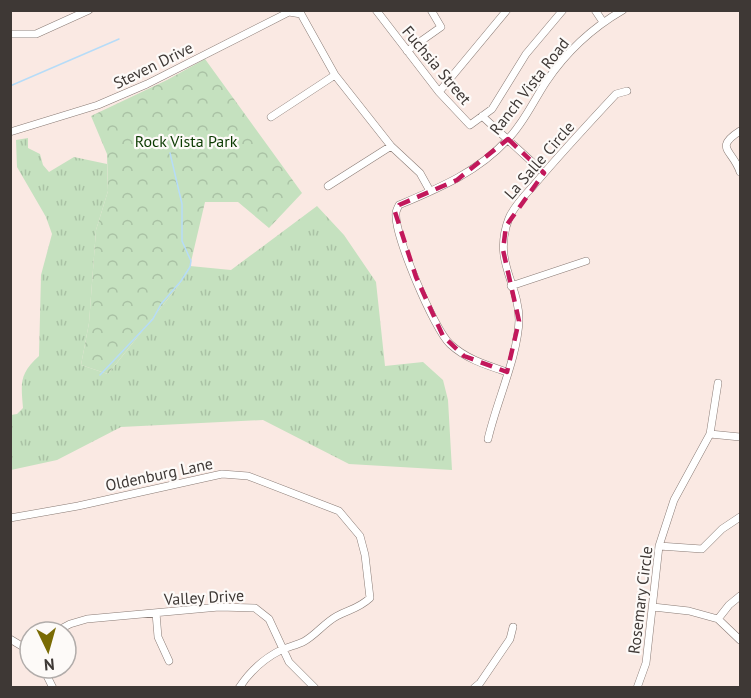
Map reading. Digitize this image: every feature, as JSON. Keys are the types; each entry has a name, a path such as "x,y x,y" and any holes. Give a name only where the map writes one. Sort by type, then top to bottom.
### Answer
{"street":[{"path":"10,34 36,34 89,10"},
{"name":"Fuchsia Street","path":"375,10 439,92 470,124 482,116"},
{"path":"407,51 441,27 431,10"},
{"path":"439,92 507,10"},
{"path":"544,172 482,116 492,109 526,54 563,10"},
{"path":"595,10 603,22"},
{"name":"Ranch Vista Road","path":"507,372 464,356 448,343 434,320 404,247 395,212 399,205 457,180 508,139 548,79 573,48 603,22 623,10"},
{"name":"Steven Drive","path":"10,132 98,105 147,84 289,12 301,14 335,75"},
{"path":"271,117 335,75 392,146 420,173 430,191"},
{"name":"La Salle Circle","path":"488,439 514,352 519,321 503,250 510,214 544,172 616,94 627,91"},
{"path":"741,131 728,140 726,148 735,158 741,172"},
{"path":"328,186 392,146"},
{"path":"511,286 586,261"},
{"name":"Rosemary Circle","path":"637,687 646,663 659,546 674,500 710,434 718,384"},
{"path":"710,434 741,437"},
{"name":"Oldenburg Lane","path":"10,518 78,506 222,474 248,476 339,511 360,536 365,555 370,598 360,607 326,622 303,642 262,661 248,674 239,687"},
{"path":"659,546 702,549 722,529 741,517"},
{"path":"718,620 729,605 741,596"},
{"name":"Valley Drive","path":"78,622 219,607 255,609 269,619 282,650 294,668 315,687"},
{"path":"653,607 689,611 718,620 741,640"},
{"path":"156,613 158,637 169,661"},
{"path":"474,687 480,683 510,639 513,627"}],"highlighted area":[{"path":"508,139 544,173 506,226 503,250 519,321 507,372 464,356 443,336 416,277 395,212 399,205 457,180"}],"green space":[{"name":"Rock Vista Park","path":"205,59 302,193 269,228 238,202 205,202 190,266 179,285 108,374 81,365 89,323 96,230 108,191 107,154 91,116"},
{"path":"28,138 28,148 40,154 43,165 49,172 74,157 107,164 108,191 96,230 89,323 81,365 108,374 179,285 190,266 231,270 317,206 344,235 376,282 385,366 423,362 443,380 448,400 452,470 349,464 263,420 121,427 57,460 11,470 11,415 17,414 23,408 23,379 32,362 39,356 41,275 52,234 46,217 17,167 16,140"}],"waterway":[{"path":"10,86 119,39"},
{"path":"100,375 153,319 161,304 190,267 191,261 182,241 182,204 170,153"}]}
